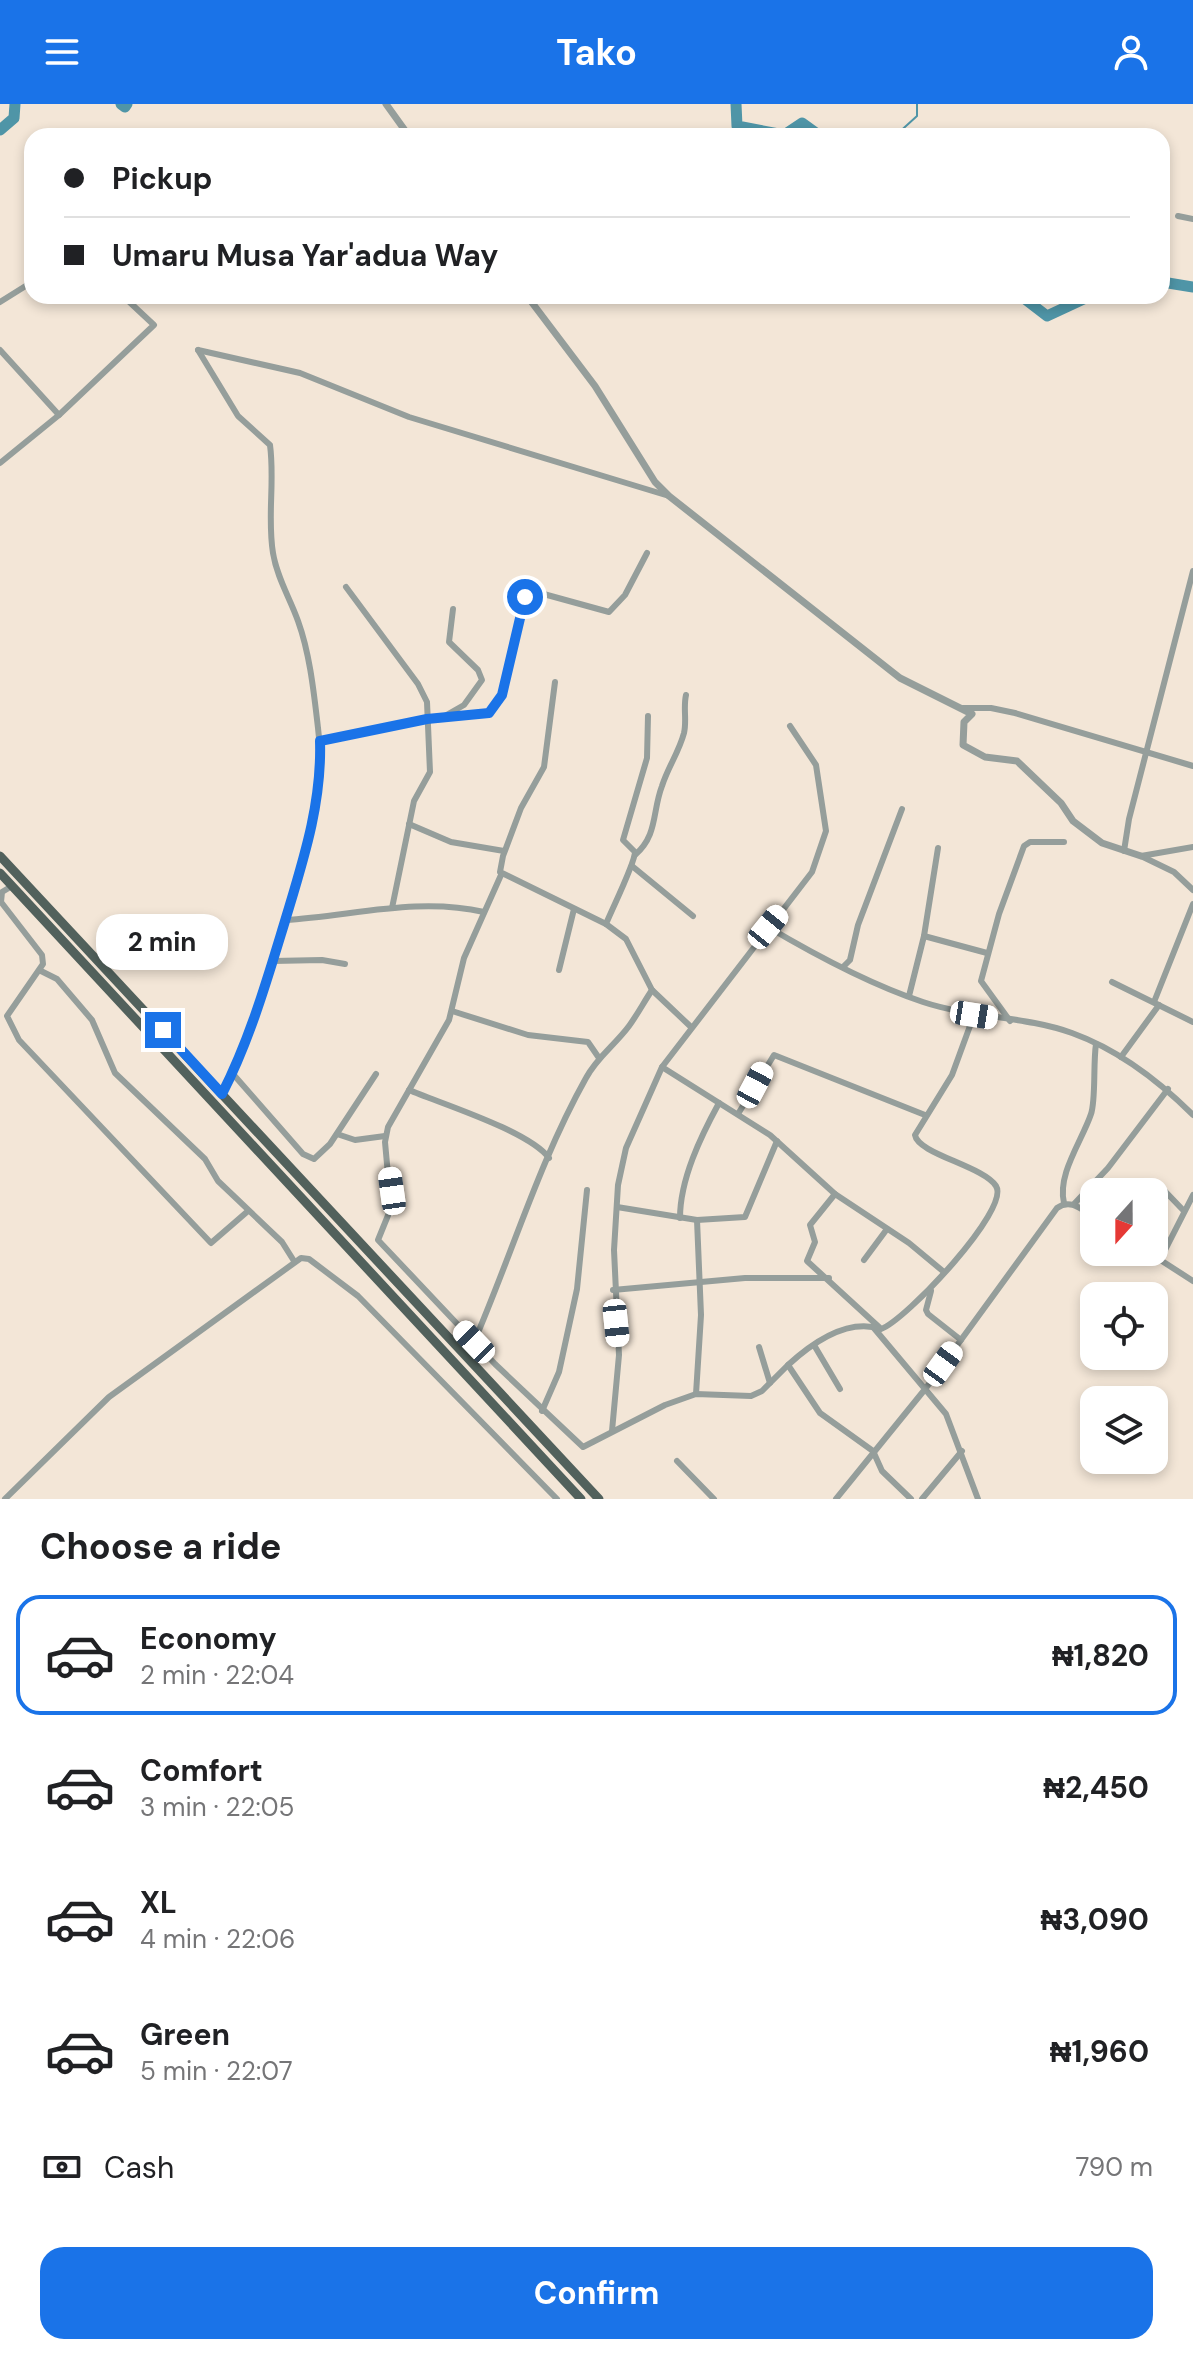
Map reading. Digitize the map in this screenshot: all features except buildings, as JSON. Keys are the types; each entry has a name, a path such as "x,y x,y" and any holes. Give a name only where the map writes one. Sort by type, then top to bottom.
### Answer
{"main road":[{"path":"0,856 599,1499"},
{"path":"0,873 581,1499"}],"street":[{"path":"386,104 403,128"},
{"path":"1178,216 1193,219"},
{"path":"0,302 24,287"},
{"path":"0,451 3,461 59,415 154,325 132,304"},
{"path":"533,304 595,386 655,482 669,496 900,678 972,714 964,722 963,745 985,757 1017,761 1061,803 1073,821 1102,843 1141,856 1174,872 1193,890"},
{"path":"0,350 59,415"},
{"path":"222,1094 233,1074 273,961 309,845 320,766 320,741 298,621 273,556 268,516 273,464 270,445 238,416 198,350 300,373 409,417 669,496"},
{"path":"320,741 427,719 482,716 500,702 527,593 540,593 609,612 625,595 647,553"},
{"path":"1124,851 1193,571"},
{"path":"346,587 423,692 427,719 430,772 419,787 392,908"},
{"path":"440,719 464,705 482,680 478,670 449,642 453,609"},
{"path":"555,682 544,767 524,803 504,851 501,875 464,958 452,1011 385,1136 391,1208 378,1240 542,1411 583,1447 696,1394 751,1396 814,1345 837,1332 872,1326 881,1329 905,1316 932,1288 992,1214 999,1196 998,1188 988,1179 916,1142 915,1135 952,1075 974,1015"},
{"path":"606,924 635,855 649,842 661,786 679,748 686,724 683,711 686,695"},
{"path":"963,708 991,708 1015,713 1193,766"},
{"path":"635,855 623,840 647,758 648,716"},
{"path":"612,1431 619,1355 613,1290 617,1207 626,1148 662,1067 690,1026 815,867 827,824 816,765 790,726"},
{"path":"843,967 850,960 860,918 873,894 883,853 902,809"},
{"path":"409,824 451,842 504,851"},
{"path":"1010,1021 981,981 987,953 1026,843 1064,842"},
{"path":"1141,856 1193,847"},
{"path":"909,996 924,936 938,848"},
{"path":"632,866 693,916"},
{"path":"501,875 606,924 633,947 652,990 690,1026"},
{"path":"12,886 2,892 1,902 42,955 41,971 7,1016 19,1040 211,1243 248,1211"},
{"path":"1121,1057 1157,1003 1193,904"},
{"path":"285,920 392,908 445,906 484,912"},
{"path":"559,970 574,909"},
{"path":"768,927 843,967 909,996 974,1015 1071,1033 1096,1044 1168,1089 1193,1115"},
{"path":"924,936 987,953"},
{"path":"273,961 322,960 345,964"},
{"path":"41,971 57,979 92,1020 115,1073 205,1159 218,1181 282,1242 294,1261"},
{"path":"1112,982 1193,1022"},
{"path":"474,1342 525,1220 532,1191 584,1080 599,1058 629,1026 652,990"},
{"path":"452,1011 528,1035 588,1042 599,1058"},
{"path":"836,1499 926,1388 1064,1203 1062,1186 1092,1111 1096,1044"},
{"path":"738,1114 774,1055 925,1115"},
{"path":"662,1067 777,1141 835,1194 944,1272"},
{"path":"233,1074 245,1085 257,1105 310,1158 318,1158 337,1134 376,1074"},
{"path":"1074,1204 1108,1168 1168,1089"},
{"path":"409,1090 506,1131 536,1146 549,1158"},
{"path":"680,1218 684,1187 719,1103"},
{"path":"337,1134 355,1140 385,1136"},
{"path":"617,1207 697,1220 745,1217 777,1141"},
{"path":"542,1411 559,1372 577,1289 587,1190"},
{"path":"835,1194 811,1222 814,1244 807,1258 881,1329"},
{"path":"1168,1194 1183,1210"},
{"path":"1168,1243 1193,1195"},
{"path":"1064,1203 1080,1208"},
{"path":"696,1394 701,1283 697,1220"},
{"path":"864,1260 887,1229"},
{"path":"5,1499 109,1397 294,1261 309,1259 358,1296 557,1499"},
{"path":"1168,1265 1193,1281"},
{"path":"613,1290 745,1278 829,1278"},
{"path":"932,1288 926,1310 961,1340"},
{"path":"872,1326 946,1414 978,1499"},
{"path":"814,1345 840,1389"},
{"path":"759,1347 770,1383"},
{"path":"788,1365 820,1413 873,1451 882,1471 911,1499"},
{"path":"922,1499 962,1451"},
{"path":"677,1461 714,1499"}],"waterway":[{"path":"0,130 14,118 15,104"},
{"path":"121,104 125,107 127,104"},
{"path":"736,104 737,126 747,128"},
{"path":"904,128 917,116 917,104"},
{"path":"794,128 802,123 809,128"},
{"path":"1170,283 1193,287"},
{"path":"1031,304 1047,316 1073,304"}],"route":[{"path":"163,1030 222,1094 233,1074 264,993 309,845 320,766 320,741 427,719 489,713 500,702 525,597"}]}
